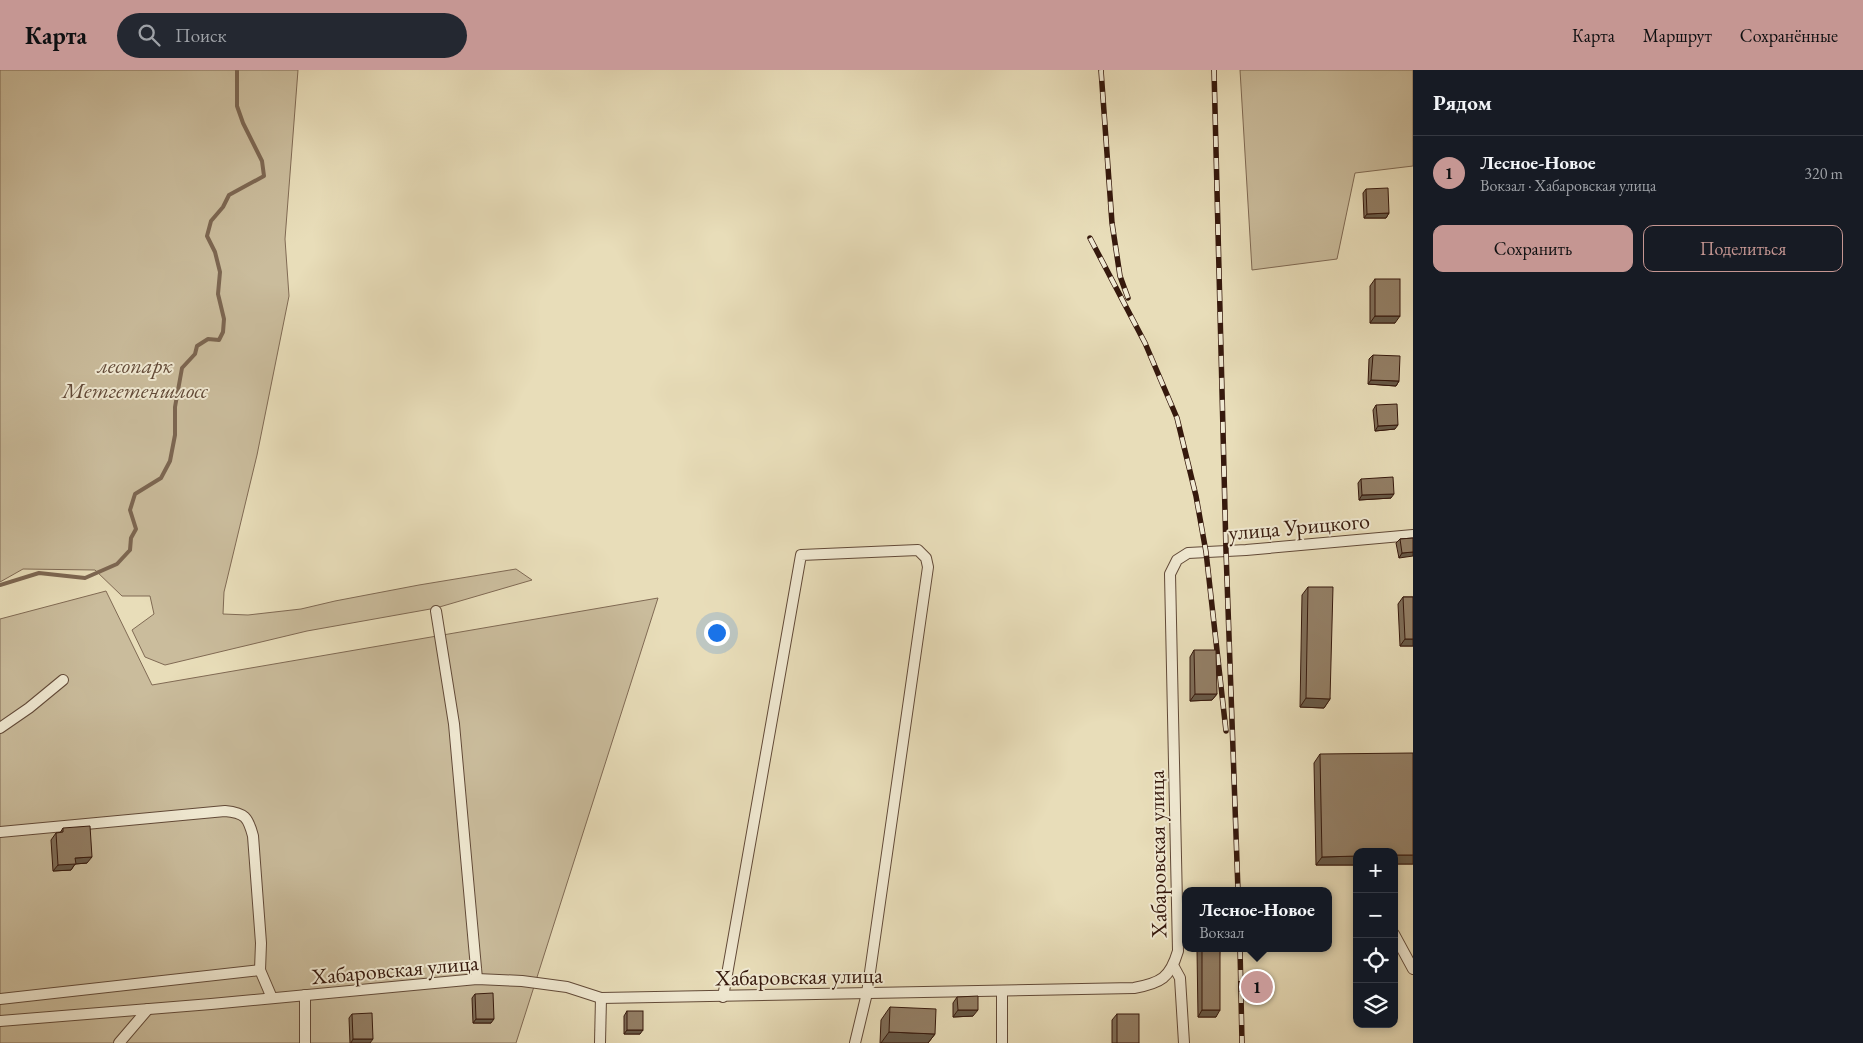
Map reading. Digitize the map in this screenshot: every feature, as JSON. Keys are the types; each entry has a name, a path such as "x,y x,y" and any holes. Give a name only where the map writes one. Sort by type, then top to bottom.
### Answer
{"street":[{"name":"улица Урицкого","path":"1188,553 1246,550 1413,535"},
{"path":"723,997 801,555 918,550 926,558 928,567 867,993 855,1043"},
{"name":"Хабаровская улица","path":"0,1021 477,979 522,981 567,987 602,998 1134,988 1151,985 1165,977 1174,966 1178,951 1170,574 1177,560 1188,553"},
{"path":"436,611 454,724 477,979"},
{"path":"0,728 29,708 62,680"},
{"path":"0,832 226,811 239,813 249,820 253,836 261,942 260,970 272,998"},
{"path":"1396,938 1413,969"},
{"path":"1174,966 1180,978 1184,1043"},
{"path":"0,999 260,970"},
{"path":"1002,991 1002,1043"},
{"path":"305,995 305,1043"},
{"path":"600,1043 602,998"},
{"path":"120,1043 148,1009"}],"green space":[{"name":"лесопарк Метгетеншлосс","path":"0,70 298,70 285,239 289,296 257,455 224,592 223,614 248,615 301,609 419,585 516,569 532,580 436,608 307,631 165,665 145,657 132,630 154,614 150,596 122,596 95,570 23,569 0,582"},
{"path":"1240,70 1413,70 1413,166 1355,173 1337,259 1252,270"},
{"path":"106,591 152,685 658,598 516,1043 0,1043 0,619"}],"building":[{"path":"1388,188 1389,213 1367,214 1366,189"},
{"path":"1375,279 1400,279 1400,316 1375,316"},
{"path":"1373,355 1400,356 1399,381 1371,380"},
{"path":"1397,404 1398,425 1378,426 1376,405"},
{"path":"1393,477 1394,494 1362,495 1361,479"},
{"path":"1413,538 1413,552 1402,553 1400,539"},
{"path":"1308,587 1333,587 1330,699 1306,698"},
{"path":"1403,597 1413,597 1413,639 1405,639"},
{"path":"1194,650 1216,650 1217,694 1195,694"},
{"path":"1413,753 1413,855 1398,855 1398,848 1353,848 1353,856 1322,857 1320,754"},
{"path":"90,826 92,857 75,858 76,864 58,865 56,833 63,832 63,828"},
{"path":"1202,952 1220,952 1220,1010 1202,1010"},
{"path":"493,993 494,1019 476,1019 475,994"},
{"path":"978,996 978,1010 958,1010 957,997"},
{"path":"890,1007 936,1009 935,1034 889,1032"},
{"path":"627,1011 643,1011 643,1030 627,1030"},
{"path":"372,1013 373,1039 353,1039 352,1014"},
{"path":"1117,1014 1139,1014 1139,1043 1117,1043"}],"waterway":[{"path":"0,585 39,573 85,578 117,564 130,550 131,538 136,529 130,510 135,494 161,478 170,461 175,435 175,407 182,368 195,354 197,346 208,339 219,340 223,332 224,319 218,294 220,272 215,252 207,236 211,221 223,207 229,195 264,176 262,161 243,123 237,106 237,70"}],"railway":[{"path":"1101,70 1112,223 1120,276 1128,298"},
{"path":"1214,70 1226,551 1238,887"},
{"path":"1090,238 1145,343 1177,418 1196,496 1206,552 1226,731"},
{"path":"1240,952 1242,1043"}],"place":[{"name":"Лесное-Новое","path":"1257,987"}]}
